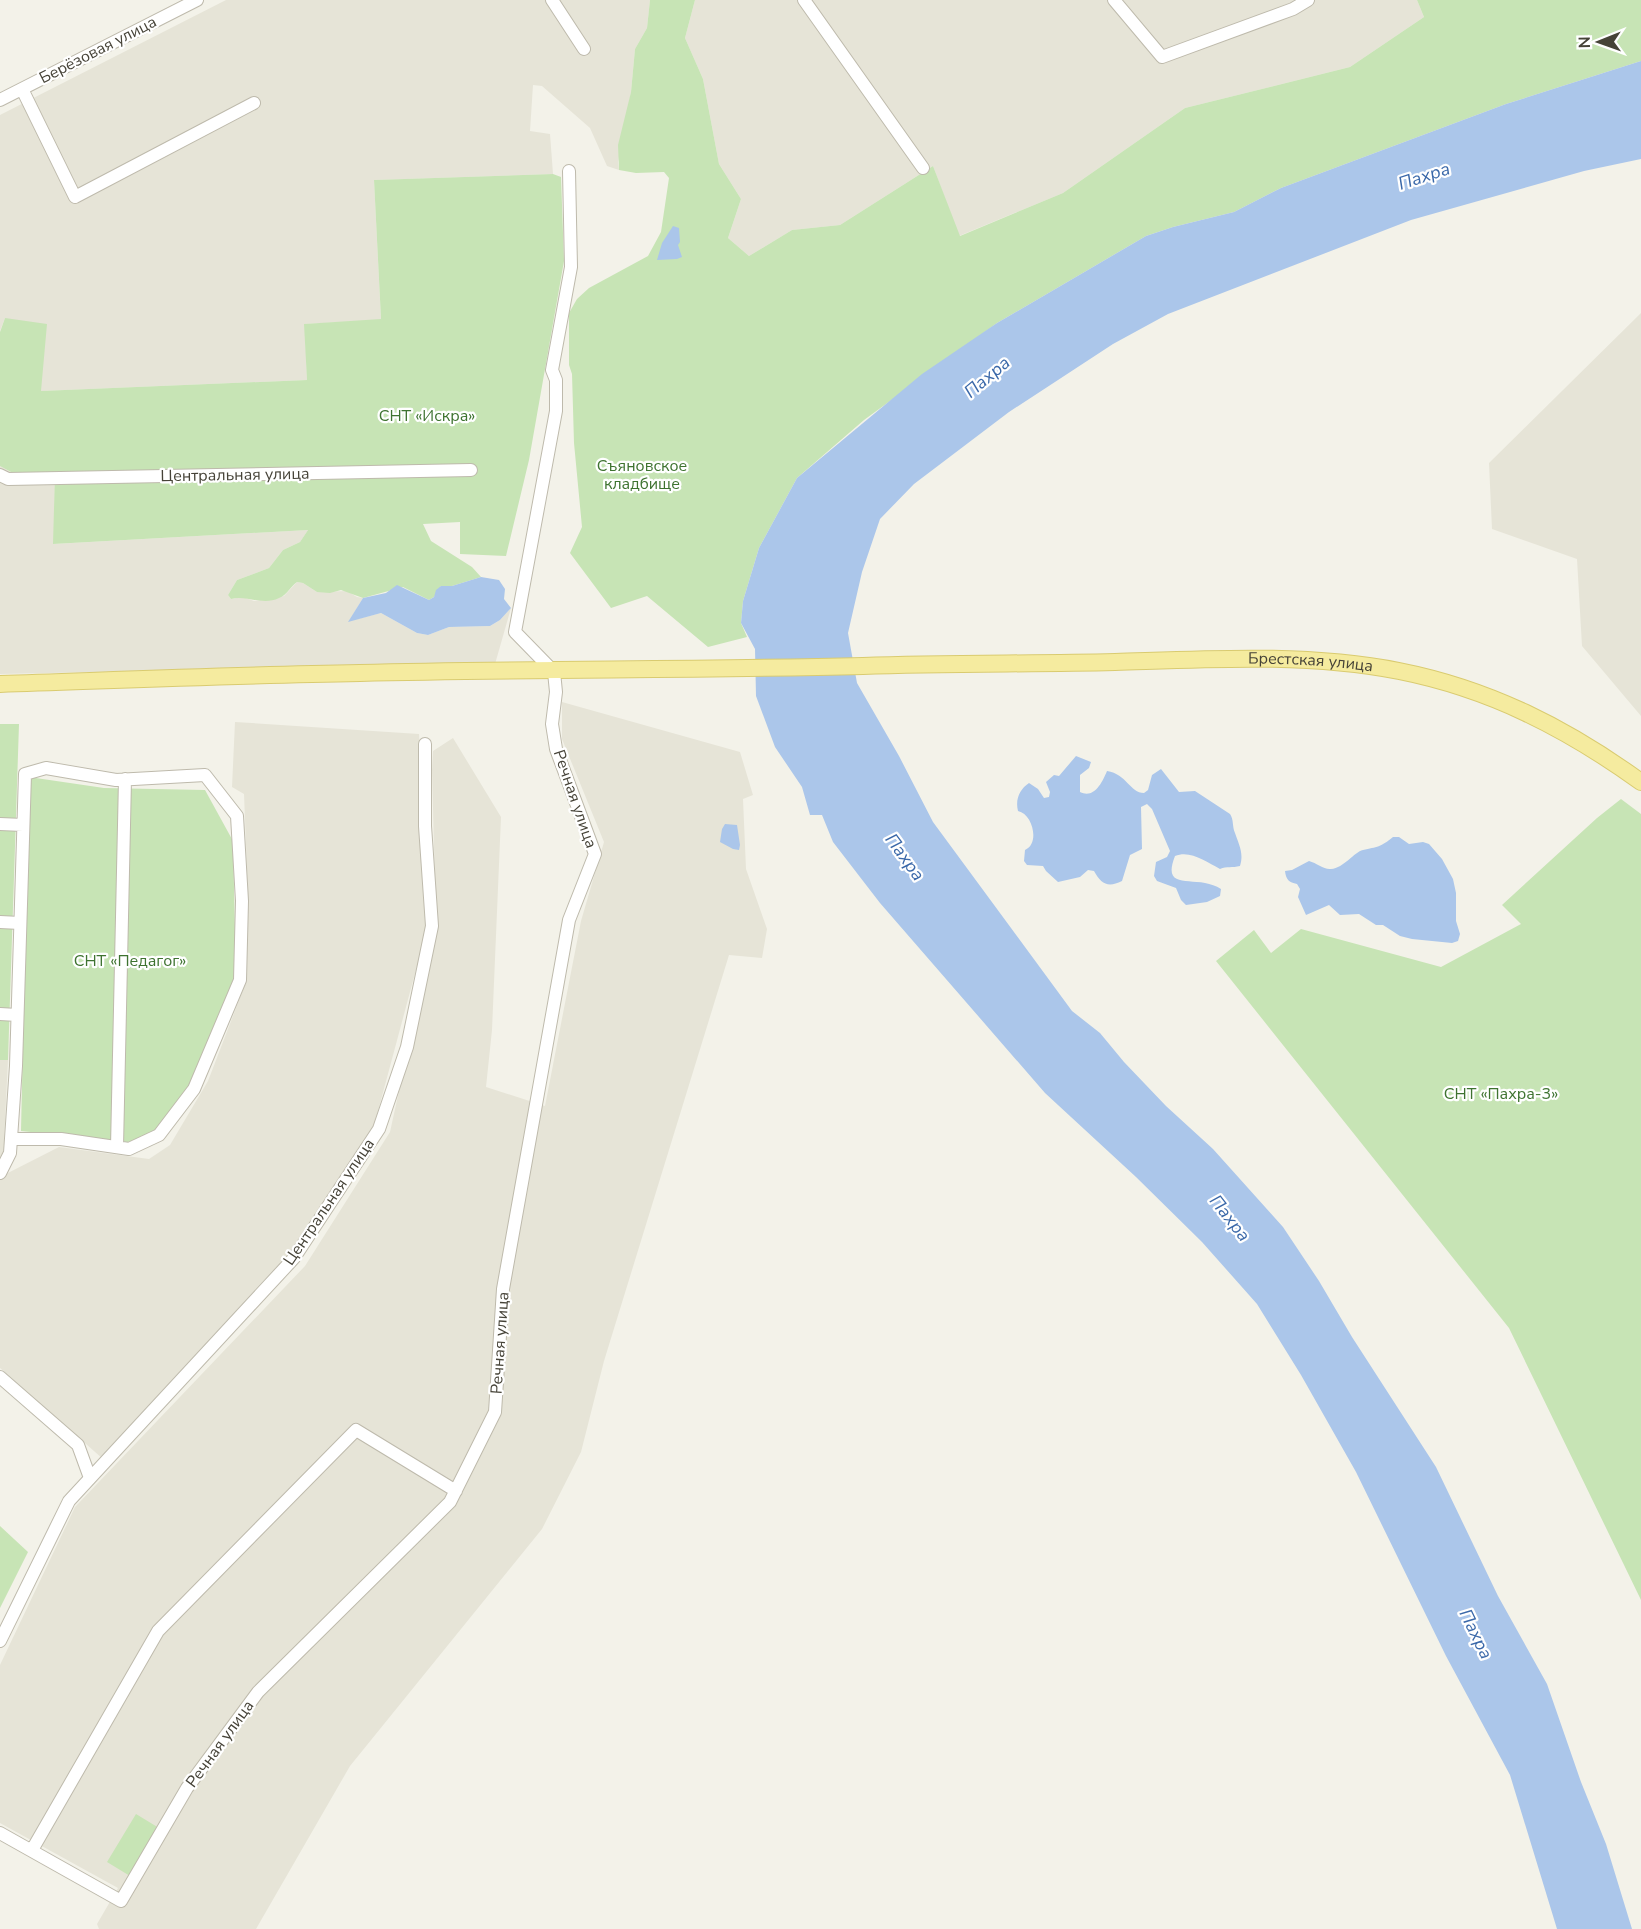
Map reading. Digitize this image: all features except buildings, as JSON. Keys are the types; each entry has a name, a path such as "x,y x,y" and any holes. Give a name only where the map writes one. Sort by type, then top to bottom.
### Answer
{"main road":[{"name":"Брестская улица","path":"0,684 360,673 554,672 955,663 1038,664 1226,659 1345,663 1398,671 1451,684 1512,705 1569,734 1641,782"}],"street":[{"name":"Берёзовая улица","path":"0,100 197,0"},
{"path":"552,0 584,49"},
{"path":"804,0 923,168"},
{"path":"1114,0 1162,57 1293,9 1308,0"},
{"path":"22,89 75,197 254,103"},
{"path":"554,672 515,632 556,411 556,380 552,370 571,267 568,171"},
{"name":"Центральная улица","path":"0,475 8,479 471,470"},
{"name":"Речная улица","path":"32,1850 121,1901 187,1788 258,1692 450,1502 495,1412 503,1289 569,920 595,854 556,749 552,724 556,692 554,672"},
{"name":"Центральная улица","path":"0,1641 69,1501 294,1258 379,1129 408,1047 432,926 425,826 425,744"},
{"path":"0,1173 10,1153 11,1139 25,774 46,768 116,780 205,775 237,816 242,901 240,980 194,1089 159,1135 129,1149 61,1139 11,1139"},
{"path":"117,1147 125,779"},
{"path":"0,824 23,825"},
{"path":"0,922 20,923"},
{"path":"0,1014 17,1015"},
{"path":"0,1377 78,1445 90,1478"},
{"path":"0,1833 32,1850 158,1631 357,1430 456,1491"}],"shaded area":[{"path":"226,0 650,0 647,28 635,49 631,92 618,162 619,170 607,166 590,128 542,86 533,85 530,131 550,134 553,174 374,180 381,320 305,324 307,380 41,391 5,318 0,331 0,115"},
{"path":"695,0 1417,0 1424,17 1350,67 1185,108 1063,193 959,236 933,166 840,225 792,230 749,256 728,238 741,199 719,164 703,79 685,38"},
{"path":"1641,313 1641,716 1582,646 1577,559 1492,529 1489,463"},
{"path":"0,466 11,472 55,473 54,544 308,530 300,542 283,550 269,568 237,580 228,595 231,599 243,597 254,601 284,596 297,582 317,592 347,591 363,598 349,621 381,613 417,633 428,635 449,627 490,626 500,620 511,608 495,664 0,674"},
{"path":"562,702 740,752 753,795 743,799 746,869 767,929 762,958 729,955 604,1361 581,1452 542,1529 350,1766 256,1929 99,1929 97,1924 118,1888 0,1823 0,1665 75,1507 305,1266 390,1132 436,923 433,751 453,738 501,817 492,1030 486,1087 545,1106 581,921 604,842 562,739"},
{"path":"235,722 419,734 428,925 374,1126 291,1254 103,1459 0,1368 0,1177 59,1147 149,1159 170,1145 208,1081 246,982 248,895 244,794 232,787"},
{"path":"0,1060 8,1060 3,1162 0,1164"}],"green space":[{"name":"Съяновское кладбище","path":"650,0 695,0 685,38 703,79 719,164 741,199 728,238 749,256 792,230 840,225 933,166 960,236 1063,193 1185,108 1350,67 1424,17 1417,0 1641,0 1641,61 1506,104 1281,188 1234,212 1146,236 997,323 864,420 797,478 759,548 743,601 741,623 747,637 708,647 647,596 611,608 570,553 582,527 574,443 572,374 569,365 569,313 577,299 589,288 648,256 661,232 669,178 664,172 636,173 619,170 618,145 631,92 635,49 647,28"},
{"name":"СНТ «Искра»","path":"553,174 561,177 564,261 529,460 506,556 460,554 460,522 423,524 431,541 472,567 481,577 452,586 441,586 434,597 429,600 403,587 363,598 341,590 330,593 317,592 297,582 284,595 273,600 231,599 228,595 237,580 269,568 283,550 300,542 308,530 53,544 55,473 11,472 0,466 0,332 5,318 47,324 41,391 307,380 304,324 381,319 374,180"},
{"path":"0,724 19,724 8,1060 0,1060"},
{"name":"СНТ «Педагог»","path":"29,777 104,788 205,790 233,841 236,980 192,1084 158,1131 128,1142 21,1131"},
{"name":"СНТ «Пахра-3»","path":"1621,799 1641,814 1641,1600 1509,1328 1216,961 1254,930 1271,953 1301,929 1441,967 1521,924 1502,905"},
{"path":"0,1526 28,1552 0,1608"},
{"path":"136,1814 159,1828 130,1876 107,1862"}],"water":[{"name":"Пахра","path":"1641,61 1641,159 1584,171 1411,220 1168,314 1113,344 1009,412 914,484 880,519 862,572 848,633 857,683 899,756 933,822 1072,1011 1100,1033 1166,1106 1213,1149 1283,1227 1436,1467 1498,1596 1547,1684 1581,1782 1606,1844 1632,1929 1557,1929 1510,1775 1446,1656 1356,1472 1301,1375 1257,1304 1202,1242 1045,1093 880,903 833,842 822,815 810,815 802,787 775,747 756,696 755,649 741,623 743,601 759,548 797,478 922,374 997,323 1146,236 1234,212 1281,188 1506,104"},
{"path":"673,226 679,228 680,242 678,245 682,257 657,260 662,243"},
{"path":"481,577 499,580 505,589 504,599 511,608 500,620 490,626 449,627 428,635 417,633 381,613 348,622 363,598 386,593 397,585 429,600 434,597 436,590 441,586 452,586"},
{"path":"1076,756 1091,762 1089,768 1080,775 1080,792 1085,794 1097,789 1107,771 1119,776 1135,790 1144,793 1148,790 1152,775 1161,769 1179,792 1195,791 1230,814 1241,849 1240,866 1220,869 1198,858 1181,855 1175,856 1172,868 1173,875 1177,879 1212,885 1221,889 1220,896 1207,902 1186,905 1176,888 1157,881 1154,876 1156,862 1167,857 1170,851 1152,809 1147,804 1141,807 1142,849 1130,855 1122,881 1105,884 1094,871 1088,870 1080,877 1058,882 1043,866 1027,865 1024,861 1025,850 1032,842 1033,829 1028,818 1018,811 1019,795 1029,783 1038,789 1044,798 1049,797 1050,792 1046,782 1054,775 1059,776"},
{"path":"725,824 737,825 739,850 720,842"},
{"path":"1393,837 1399,837 1409,844 1423,842 1429,844 1442,859 1453,879 1456,893 1456,921 1460,934 1458,941 1452,943 1400,936 1359,914 1340,915 1329,905 1306,915 1298,897 1300,889 1297,884 1288,880 1285,871 1309,861 1326,868 1336,868 1360,851 1379,846"}]}
